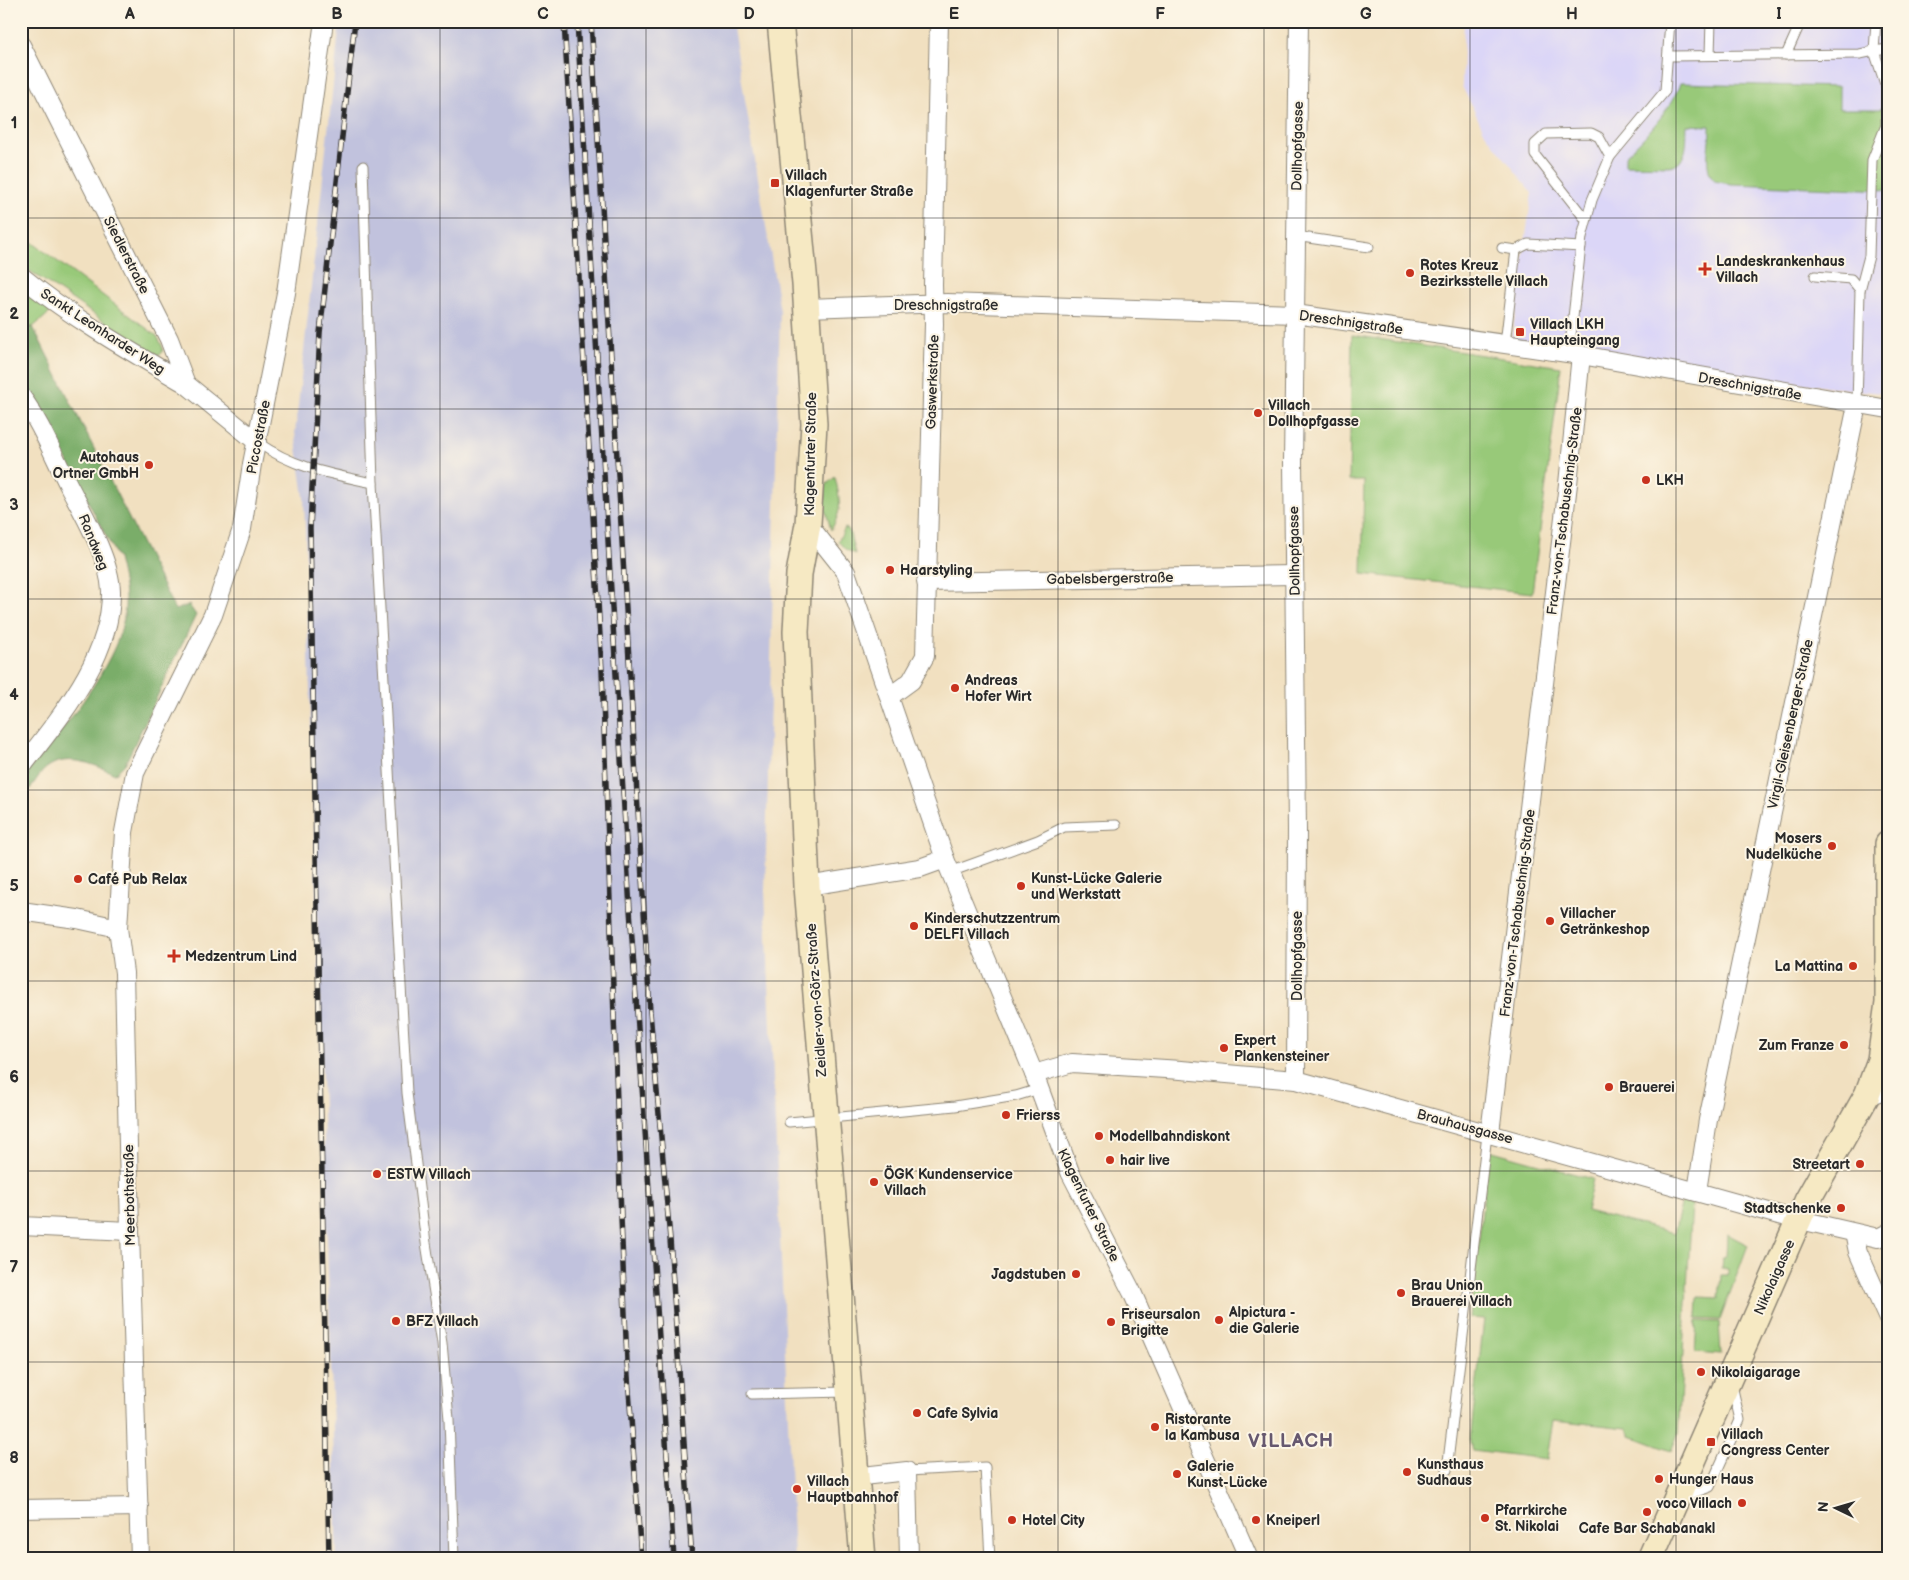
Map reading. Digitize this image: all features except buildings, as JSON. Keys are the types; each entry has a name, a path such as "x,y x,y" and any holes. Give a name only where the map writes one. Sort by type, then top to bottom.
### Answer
{"street":[{"name":"Piccostraße","path":"124,832 135,773 213,615 242,529 286,293 324,21"},
{"name":"Klagenfurter Straße","path":"780,21 807,308 814,424 808,524 846,572 948,865 1036,1082 1070,1172 1132,1292 1247,1552 1258,1559"},
{"name":"Gaswerkstraße","path":"889,697 911,681 925,656 939,21"},
{"name":"Dollhopfgasse","path":"1296,1080 1297,829 1294,575 1299,21"},
{"name":"Siedlerstraße","path":"21,45 169,339 186,384"},
{"name":"Sankt Leonharder Weg","path":"21,276 111,339 186,384"},
{"name":"Dreschnigstraße","path":"807,308 933,304 1295,314 1575,354 1888,410"},
{"name":"Franz-von-Tschabuschnig-Straße","path":"1490,1133 1567,493 1575,354"},
{"path":"186,384 257,442"},
{"name":"Randweg","path":"21,396 93,532 103,558 111,591 106,624 98,649 84,679 57,722 21,768"},
{"name":"Virgil-Gleisenberger-Straße","path":"1697,1191 1708,1120 1857,405"},
{"name":"Zeidler-von-Görz-Straße","path":"808,524 799,574 796,632 807,886 854,1477 863,1559"},
{"name":"Gabelsbergerstraße","path":"926,582 1294,575"},
{"name":"Meerbothstraße","path":"124,832 118,928 124,973 140,1559"},
{"name":"Nikolaigasse","path":"1650,1559 1807,1201 1878,1093 1880,1060 1888,1003 1888,844"},
{"path":"807,886 948,865"},
{"path":"21,911 77,918 118,928"},
{"name":"Brauhausgasse","path":"1036,1082 1072,1063 1296,1080 1798,1220 1878,1238 1888,1233"},
{"path":"21,1226 130,1231"},
{"path":"1854,1232 1858,1252 1888,1319"},
{"path":"854,1477 907,1471 909,1559"},
{"path":"21,1509 139,1507"}],"lane":[{"path":"1575,354 1581,247 1586,220 1596,188 1610,157 1666,91 1670,21"},
{"path":"1710,55 1711,21"},
{"path":"1786,56 1799,26 1807,21"},
{"path":"1857,405 1860,290 1869,256 1872,160 1886,124 1886,87 1874,51 1876,21"},
{"path":"1669,56 1839,56 1888,49"},
{"path":"1586,220 1535,155 1535,144 1546,134 1591,133 1599,138 1610,157"},
{"path":"363,166 373,483 407,1093 426,1243 442,1343 449,1419 454,1559"},
{"path":"1296,236 1369,247"},
{"path":"1502,248 1516,250 1528,244 1581,247"},
{"path":"1506,344 1516,250"},
{"path":"1815,276 1851,278 1860,290"},
{"path":"257,442 277,455 311,470 373,483"},
{"path":"948,865 1038,840 1064,827 1116,825"},
{"path":"789,1122 955,1106 1016,1096 1036,1082"},
{"name":"Franz-von-Tschabuschnig-Straße","path":"1447,1470 1486,1143 1490,1133"},
{"path":"752,1394 848,1392"},
{"path":"907,1471 985,1467 990,1559"}],"shaded area":[{"name":"Villach Hauptbahnhof","path":"340,21 732,21 780,311 765,891 794,1559 337,1559 304,497 295,433"},
{"name":"Landeskrankenhaus Villach","path":"1464,21 1888,21 1888,394 1605,360 1511,345 1532,193 1485,133 1462,86"}],"green space":[{"path":"1680,83 1839,87 1839,109 1880,109 1888,105 1888,190 1718,182 1711,176 1708,163 1710,126 1687,125 1684,153 1679,163 1674,166 1625,165 1625,156 1641,141 1665,112"},
{"path":"21,234 157,336 161,343 162,353 160,355 153,354 21,265"},
{"path":"21,288 53,310 33,327 21,329"},
{"path":"33,327 175,610 189,605 196,615 125,764 115,774 98,766 79,761 60,762 51,765 43,771 29,790 21,785 21,779 68,721 100,675 113,651 121,629 125,608 123,583 118,559 39,407 21,382 21,329"},
{"path":"1352,335 1561,367 1532,593 1362,574 1364,481 1349,481"},
{"path":"835,477 839,510 831,530 825,508 826,485"},
{"path":"845,528 849,530 855,554 845,549 838,541"},
{"path":"1489,1150 1593,1179 1586,1211 1674,1233 1682,1201 1692,1204 1678,1434 1671,1451 1631,1436 1627,1428 1553,1420 1547,1459 1472,1450 1470,1442 1484,1319 1470,1318"},
{"path":"1727,1234 1748,1245 1720,1320 1697,1319 1698,1297 1719,1298 1721,1275 1728,1275 1728,1269 1721,1269 1722,1258 1726,1257"},
{"path":"1697,1321 1719,1322 1721,1354 1695,1352"}],"railway":[{"path":"329,1559 310,528 320,333 355,21"},
{"path":"564,21 602,670 627,1362 641,1559"},
{"path":"577,21 630,909 674,1559"},
{"path":"591,21 650,1012 670,1239 692,1559"}],"place":[{"name":"Villach Klagenfurter Straße","path":"775,183"},
{"name":"Landeskrankenhaus Villach","path":"1705,269"},
{"name":"Rotes Kreuz Bezirksstelle Villach","path":"1410,273"},
{"name":"Villach LKH Haupteingang","path":"1520,332"},
{"name":"Villach Dollhopfgasse","path":"1258,413"},
{"name":"Autohaus Ortner GmbH","path":"149,465"},
{"name":"LKH","path":"1646,480"},
{"name":"Haarstyling","path":"890,570"},
{"name":"Andreas Hofer Wirt","path":"955,688"},
{"name":"Mosers Nudelküche","path":"1832,846"},
{"name":"Café Pub Relax","path":"78,879"},
{"name":"Kunst-Lücke Galerie und Werkstatt","path":"1021,886"},
{"name":"Villacher Getränkeshop","path":"1550,921"},
{"name":"Kinderschutzzentrum DELFI Villach","path":"914,926"},
{"name":"Medzentrum Lind","path":"174,956"},
{"name":"La Mattina","path":"1853,966"},
{"name":"Zum Franze","path":"1844,1045"},
{"name":"Expert Plankensteiner","path":"1224,1048"},
{"name":"Brauerei","path":"1609,1087"},
{"name":"Frierss","path":"1006,1115"},
{"name":"Modellbahndiskont","path":"1099,1136"},
{"name":"hair live","path":"1110,1160"},
{"name":"Streetart","path":"1860,1164"},
{"name":"ESTW Villach","path":"377,1174"},
{"name":"ÖGK Kundenservice Villach","path":"874,1182"},
{"name":"Stadtschenke","path":"1841,1208"},
{"name":"Jagdstuben","path":"1076,1274"},
{"name":"Brau Union Brauerei Villach","path":"1401,1293"},
{"name":"Alpictura - die Galerie","path":"1219,1320"},
{"name":"BFZ Villach","path":"396,1321"},
{"name":"Friseursalon Brigitte","path":"1111,1322"},
{"name":"Nikolaigarage","path":"1701,1372"},
{"name":"Cafe Sylvia","path":"917,1413"},
{"name":"Ristorante la Kambusa","path":"1155,1427"},
{"name":"Villach Congress Center","path":"1711,1442"},
{"name":"Kunsthaus Sudhaus","path":"1407,1472"},
{"name":"Galerie Kunst-Lücke","path":"1177,1474"},
{"name":"Hunger Haus","path":"1659,1479"},
{"name":"Villach Hauptbahnhof","path":"797,1489"},
{"name":"voco Villach","path":"1742,1503"},
{"name":"Cafe Bar Schabanakl","path":"1647,1512"},
{"name":"Pfarrkirche St. Nikolai","path":"1485,1518"},
{"name":"Hotel City","path":"1012,1520"},
{"name":"Kneiperl","path":"1256,1520"}],"district":[{"name":"VILLACH","path":"1291,1440"}]}
